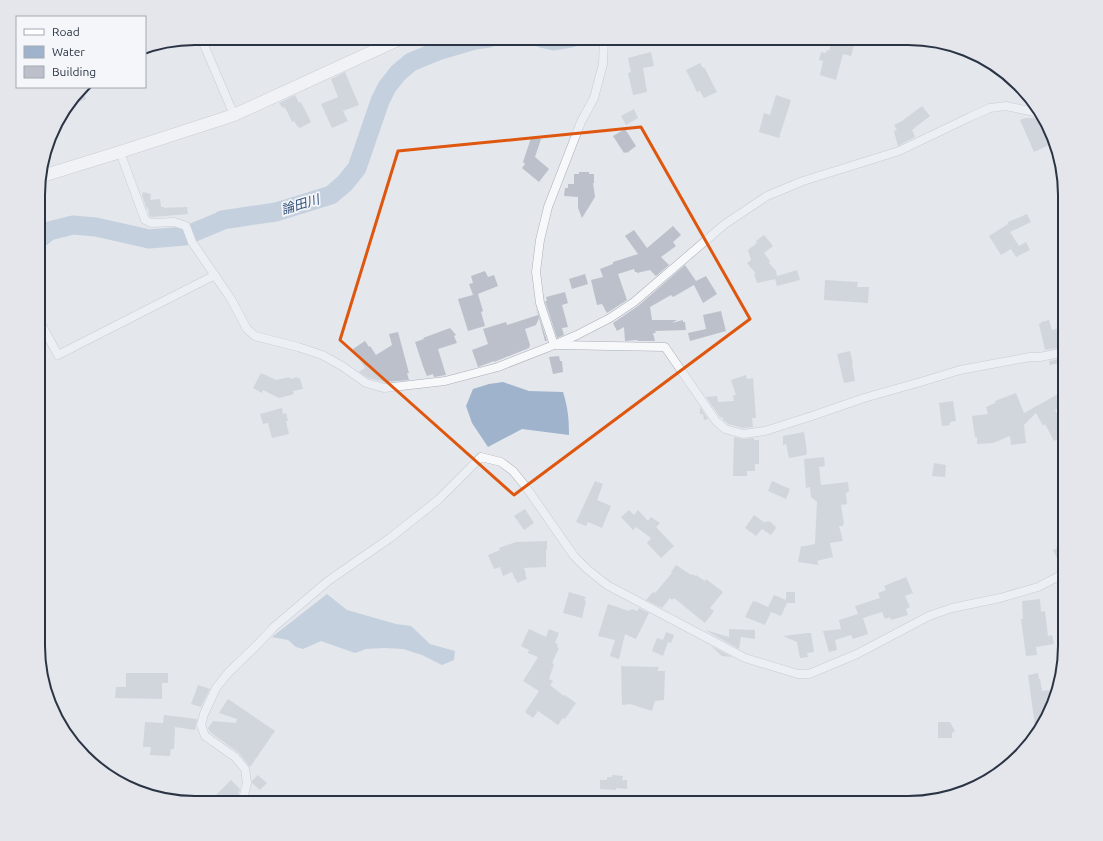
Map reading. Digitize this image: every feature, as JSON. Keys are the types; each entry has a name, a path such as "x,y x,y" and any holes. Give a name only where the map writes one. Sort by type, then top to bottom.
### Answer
{"street":[{"path":"204,45 234,115"},
{"path":"46,174 120,152 234,115 387,45"},
{"path":"554,345 540,304 536,272 540,240 548,207 581,122 594,98 604,64 604,45"},
{"path":"120,152 145,220 151,223 174,222 186,226 192,242 231,299 246,329 255,336 298,346 322,355 342,366 366,383 384,388 445,381 498,367 554,345 610,318 628,306 725,224 767,196 803,181 899,151 990,108 1006,106 1033,112"},
{"path":"45,331 58,355 215,275"},
{"path":"554,345 665,347 716,422 725,429 743,434 765,431 864,398 924,382 960,370 1058,353"},
{"path":"244,796 247,783 245,769 235,757 204,736 201,725 204,714 216,688 228,673 274,627 328,582 390,538 438,500 481,457 501,462 513,471 526,487 574,556 607,585 746,658 798,674 809,674 857,654 929,616 952,608 1000,598 1038,587 1058,577"}],"highlighted area":[{"path":"641,127 750,319 514,495 340,340 398,151"}],"water":[{"path":"503,382 529,391 563,392 568,414 569,435 522,429 488,447 472,423 466,406 473,389 489,384"},
{"path":"327,594 347,610 396,624 411,626 430,644 455,651 454,660 442,665 422,655 403,649 366,649 355,653 321,641 303,649 296,647 288,640 272,637"}],"building":[{"path":"831,45 854,45 851,56 843,54 836,80 820,75 823,61 819,60 821,52 826,53 827,50 829,51"},
{"path":"651,52 654,66 643,68 647,92 633,95 628,73 631,72 628,58"},
{"path":"700,63 703,68 704,67 717,92 704,98 700,91 697,92 686,70"},
{"path":"345,72 359,105 343,111 348,121 332,128 321,104 338,97 331,79"},
{"path":"84,94 86,99 77,103"},
{"path":"295,95 299,103 301,102 311,122 300,128 294,121 292,122 285,107 283,108 279,103"},
{"path":"776,95 791,100 779,138 759,132 764,113 770,115"},
{"path":"922,106 930,116 912,130 915,137 898,146 894,131 897,130 894,125"},
{"path":"634,109 638,118 626,125 621,116"},
{"path":"1025,118 1037,118 1049,145 1034,152 1020,120"},
{"path":"625,129 636,146 627,153 624,153 613,136"},
{"path":"533,136 541,139 535,157 549,169 539,182 522,168 525,164 523,162"},
{"path":"579,172 589,172 589,174 594,174 593,183 595,197 582,218 578,208 578,197 564,196 565,188 568,188 568,184 574,184 574,174 579,174"},
{"path":"143,192 151,194 150,200 160,199 161,207 187,207 188,214 149,216 148,206 147,210 142,195"},
{"path":"1027,214 1031,222 1010,232 1019,246 1026,242 1030,250 1016,257 1011,249 1001,255 989,236 1008,224 1008,222"},
{"path":"673,226 681,235 673,242 676,246 661,257 669,265 656,276 650,270 637,273 634,269 618,274 627,300 607,313 602,304 597,305 591,280 603,277 600,269 613,264 613,262 638,254 625,236 634,230 647,248"},
{"path":"764,235 773,246 764,253 770,261 769,263 776,271 777,276 797,270 800,280 777,286 775,279 757,283 754,274 756,274 747,263 751,260 748,250"},
{"path":"685,265 696,281 706,276 717,294 703,303 694,285 673,297 671,295 650,307 652,320 677,320 672,323 683,320 683,322 685,322 686,330 655,331 656,333 653,333 655,341 625,341 624,327 617,331 613,323 638,306"},
{"path":"485,271 488,277 494,275 498,286 478,294 483,311 481,312 485,326 468,331 458,299 473,295 469,284 473,283 471,276"},
{"path":"585,274 588,284 572,289 569,279"},
{"path":"825,280 858,282 857,287 869,287 868,303 824,300"},
{"path":"565,292 568,303 562,305 568,327 562,328 564,335 557,338 545,301 547,301 546,297"},
{"path":"536,307 547,341 545,341 539,318 536,325 525,329 530,345 529,348 478,367 472,350 488,344 483,329 506,322 507,325 538,315"},
{"path":"721,311 726,331 690,341 688,333 706,329 703,315"},
{"path":"1049,320 1052,330 1058,328 1058,348 1045,350 1039,324"},
{"path":"450,328 456,335 454,336 457,343 438,349 446,375 434,377 433,374 427,376 415,342"},
{"path":"398,332 409,373 407,373 409,380 384,382 368,378 359,372 365,368 353,349 365,341 376,355 392,345 389,334"},
{"path":"850,351 855,381 844,383 837,354"},
{"path":"559,356 560,361 562,361 563,372 553,374 549,357"},
{"path":"1058,359 1058,363 1050,365 1049,361"},
{"path":"261,373 276,380 298,377 298,379 300,378 303,389 293,391 294,394 279,398 263,390 262,393 253,388"},
{"path":"746,375 747,379 753,378 756,418 752,418 753,427 743,428 728,424 723,420 706,397 717,396 718,402 734,401 733,395 736,395 731,380"},
{"path":"1016,393 1024,413 1058,394 1058,408 1055,410 1058,415 1058,439 1054,441 1045,424 1043,426 1036,413 1024,425 1026,443 1011,445 1010,436 993,443 977,444 977,437 975,437 972,416 988,414 986,407 995,403 995,401"},
{"path":"953,401 956,421 950,422 950,425 942,426 939,403"},
{"path":"700,407 708,419 704,420 703,414 700,414"},
{"path":"282,408 283,414 286,413 289,434 272,438 268,423 263,424 260,414"},
{"path":"804,432 807,452 806,455 789,458 786,444 783,445 783,436"},
{"path":"734,437 743,439 754,438 754,440 759,440 759,464 755,464 755,471 747,471 747,476 733,476"},
{"path":"824,457 825,466 819,467 821,485 848,482 849,492 846,493 847,504 841,505 844,524 843,526 839,526 843,541 830,543 833,557 817,561 819,565 798,562 801,546 815,544 817,502 811,497 810,487 806,488 804,459"},
{"path":"934,463 946,465 945,477 932,476"},
{"path":"595,481 603,484 597,500 611,506 602,528 588,522 586,526 576,522"},
{"path":"772,481 790,489 786,499 768,491"},
{"path":"525,509 534,523 524,530 514,516"},
{"path":"629,510 634,515 638,510 648,521 651,517 660,523 656,527 674,546 661,558 647,543 651,538 636,527 633,530 621,517"},
{"path":"754,515 765,523 766,521 769,521 775,526 776,528 771,535 762,529 756,536 745,528"},
{"path":"547,541 546,567 524,568 527,579 517,583 512,572 503,576 500,567 494,569 488,555 500,550 499,548 516,542"},
{"path":"1058,548 1058,560 1053,550"},
{"path":"676,565 691,575 696,575 705,581 706,579 723,592 710,608 714,611 705,623 674,598 672,600 670,598 662,608 646,600 653,592 655,593 672,573 671,572"},
{"path":"906,577 913,593 905,596 910,607 906,609 908,615 891,620 890,617 885,619 882,612 863,618 868,634 853,639 851,635 835,640 837,650 829,652 823,631 841,629 839,620 858,614 855,606 880,598 878,593 886,590 884,586"},
{"path":"569,592 586,597 584,600 586,601 582,618 563,613"},
{"path":"786,592 795,592 795,603 787,603 781,616 771,612 765,625 745,617 753,601 768,607 774,595 786,600"},
{"path":"1040,599 1041,612 1045,611 1048,636 1052,635 1054,644 1036,647 1037,655 1026,656 1021,619 1023,619 1022,601"},
{"path":"608,604 629,611 632,609 637,611 639,608 649,613 636,639 625,634 619,659 610,656 615,640 598,636"},
{"path":"529,629 546,637 549,629 559,633 555,643 558,644 557,647 559,648 552,663 554,664 549,679 553,681 550,685 576,703 565,719 563,718 558,725 538,711 533,718 525,712 539,691 523,681 538,657 528,653 529,650 521,646"},
{"path":"729,629 755,630 755,639 741,637 739,649 705,630 729,637"},
{"path":"666,632 674,635 671,643 668,642 663,656 652,651 657,638 663,640"},
{"path":"811,633 814,652 807,653 808,657 800,658 797,642 783,636"},
{"path":"711,646 732,657 722,656"},
{"path":"621,666 659,667 657,671 665,671 664,700 655,701 652,711 630,704 622,705"},
{"path":"126,673 168,673 168,683 162,683 162,699 115,698 116,687 126,687"},
{"path":"1038,673 1042,691 1049,690 1050,695 1047,703 1035,726 1028,675"},
{"path":"198,685 210,689 201,707 191,704"},
{"path":"228,699 275,731 250,767 239,753 210,732 208,728 213,721 236,723 237,719 219,713"},
{"path":"164,715 197,719 195,730 175,727 174,749 171,749 170,756 150,755 151,747 143,747 145,722 163,723"},
{"path":"938,722 950,722 955,731 952,733 952,738 938,738"},
{"path":"258,775 267,783 260,790 252,783"},
{"path":"612,775 623,776 622,780 627,780 627,789 600,789 600,780 607,780 607,777 612,777"},
{"path":"231,780 240,789 238,796 215,796"}],"waterway":[{"name":"論田川","path":"45,234 49,231 73,225 96,227 149,239 185,236 222,220 276,212 331,195 345,183 357,168 380,101 387,87 398,73 411,62 458,45"}]}
